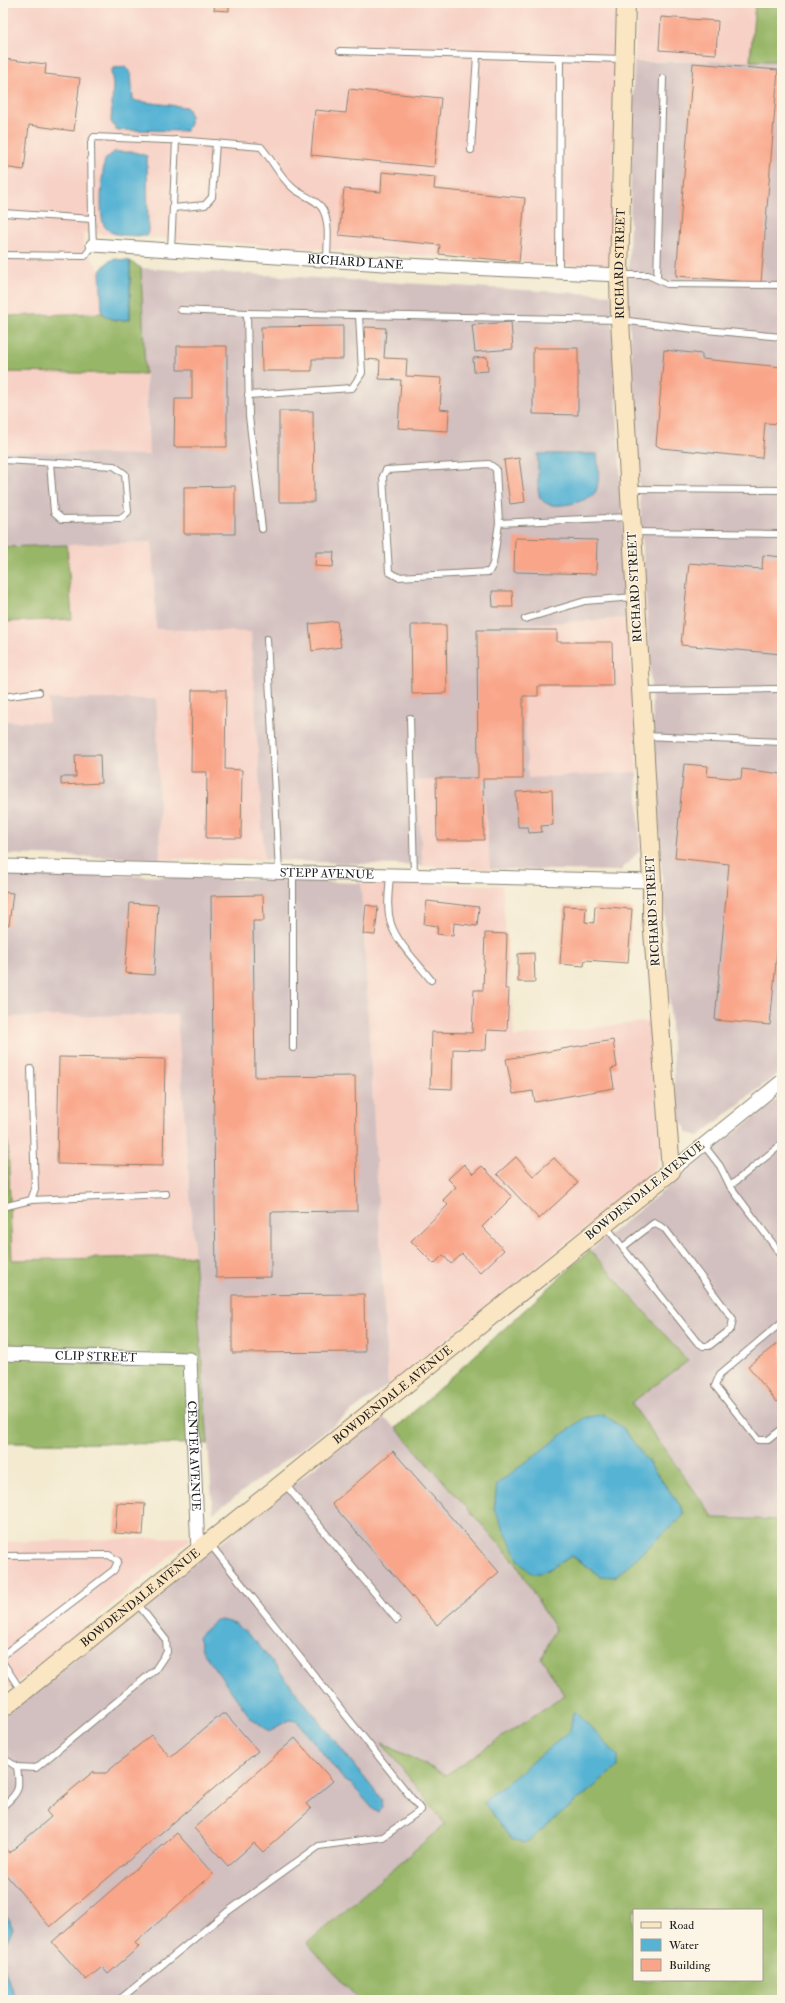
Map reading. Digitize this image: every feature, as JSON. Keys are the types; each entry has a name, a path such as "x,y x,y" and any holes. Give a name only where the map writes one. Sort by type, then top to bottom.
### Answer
{"street":[{"name":"RICHARD STREET","path":"626,3 619,275 620,320 652,881 652,918 671,1171"},
{"name":"RICHARD LANE","path":"93,245 327,261 619,275"},
{"name":"STEPP AVENUE","path":"3,866 652,881"},
{"name":"BOWDENDALE AVENUE","path":"3,1708 204,1548 782,1081"},
{"name":"CLIP STREET","path":"3,1354 190,1359"},
{"name":"CENTER AVENUE","path":"190,1359 204,1548"}],"lane":[{"path":"340,51 625,60"},
{"path":"471,150 477,55"},
{"path":"559,272 560,58"},
{"path":"657,279 663,78"},
{"path":"3,255 85,256 93,245 91,142 94,137 176,140 261,147 271,164 294,189 318,203 324,210 327,222 327,261"},
{"path":"171,250 176,140"},
{"path":"173,208 205,205 212,197 216,143"},
{"path":"3,212 92,219"},
{"path":"619,275 648,275 667,284 782,285"},
{"path":"181,310 247,313 620,320 694,329 782,337"},
{"path":"247,313 249,416 262,529"},
{"path":"248,395 352,388 362,373 359,315"},
{"path":"3,460 114,466 125,474 128,512 121,518 62,519 54,512 50,463"},
{"path":"489,464 496,469 499,523 493,564 489,572 398,577 389,572 383,476 386,470 489,464"},
{"path":"629,489 782,490"},
{"path":"499,523 631,524 782,534"},
{"path":"525,619 585,601 635,597"},
{"path":"267,639 278,872"},
{"path":"641,691 782,689"},
{"path":"3,697 39,692"},
{"path":"410,718 414,876"},
{"path":"644,736 782,742"},
{"path":"293,873 293,1048"},
{"path":"390,875 388,904 391,925 431,980"},
{"path":"31,1069 35,1189 32,1200"},
{"path":"703,1144 720,1166 730,1186 782,1256"},
{"path":"730,1186 782,1144"},
{"path":"3,1207 32,1200 166,1194"},
{"path":"604,1224 697,1342 703,1346 708,1346 731,1329 733,1319 660,1224 654,1223 623,1247"},
{"path":"782,1322 720,1374 715,1386 758,1440 768,1440 782,1429"},
{"path":"284,1483 396,1620"},
{"path":"120,2000 227,1912 318,1846 383,1837 421,1810 204,1548"},
{"path":"3,1556 109,1555 118,1561 114,1570 3,1656"},
{"path":"3,1758 17,1768 36,1768 155,1670 167,1652 166,1640 136,1602"},
{"path":"3,1663 22,1693"},
{"path":"3,1806 14,1797 19,1787 17,1768"}],"shaded area":[{"path":"3,3 617,3 610,268 83,233 84,247 100,271 102,313 3,316"},
{"path":"638,3 755,3 750,61 634,61"},
{"path":"782,61 782,1070 699,1136 688,1133 676,1111 628,298 634,62"},
{"path":"141,268 611,295 628,618 519,625 528,778 637,772 640,851 620,871 490,869 483,778 416,781 423,866 264,860 251,632 156,629 152,542 3,547 3,451 149,455"},
{"path":"3,372 145,374 149,455 3,451"},
{"path":"152,542 156,629 251,631 264,860 160,859 157,699 49,699 49,722 3,721 3,622 71,619 67,545"},
{"path":"628,618 637,772 528,779 519,625"},
{"path":"49,699 157,699 160,859 3,854 3,721 49,722"},
{"path":"484,777 490,869 423,866 416,781"},
{"path":"3,872 361,883 388,1385 213,1513 177,1015 3,1017"},
{"path":"361,883 502,885 514,1037 652,1021 661,1151 656,1166 648,1178 388,1385"},
{"path":"177,1015 194,1256 12,1260 8,1142 3,1142 3,1017"},
{"path":"782,1095 782,1520 714,1518 631,1403 688,1361 590,1250"},
{"path":"380,1415 396,1428 515,1562 555,1629 542,1658 564,1695 446,1775 383,1744 445,1824 307,1942 359,2000 3,2000 3,1717"},
{"path":"193,1537 3,1694 3,1542"}],"green space":[{"path":"755,3 782,3 782,61 750,61"},
{"path":"130,261 141,268 145,374 3,372 3,316 102,313 115,320 130,319"},
{"path":"67,545 72,619 3,622 3,547"},
{"path":"3,1142 8,1142 12,1260 194,1256 208,1444 3,1443"},
{"path":"590,1250 688,1361 631,1403 714,1518 782,1520 782,2000 359,2000 307,1943 445,1824 382,1743 446,1775 564,1695 542,1658 555,1629 515,1562 396,1428","holes":["623,1428 682,1508 684,1515 601,1576 572,1556"]}],"water":[{"path":"125,67 131,73 133,99 136,101 186,107 190,119 186,131 117,130 111,122 113,86 111,70 114,68"},
{"path":"114,152 134,152 147,156 148,232 146,236 113,233 105,227 103,222 101,194 104,165 105,160"},
{"path":"115,259 130,261 130,319 126,320 115,320 102,313 100,271 109,261"},
{"path":"538,454 597,454 598,477 596,491 593,495 581,501 566,505 553,505 546,503 540,498 538,489"},
{"path":"603,1414 623,1428 682,1508 684,1515 615,1577 601,1576 572,1556 542,1573 531,1573 519,1561 494,1509 497,1484 584,1418"},
{"path":"216,1620 223,1620 234,1624 257,1643 382,1800 383,1807 378,1812 375,1811 351,1784 344,1780 297,1721 289,1720 269,1731 250,1717 203,1652 198,1637"},
{"path":"573,1712 576,1712 618,1756 618,1767 526,1843 511,1839 484,1803 490,1796 570,1731"},
{"path":"3,1912 13,1929 3,1949"},
{"path":"3,1964 12,1991 19,2000 3,2000"}],"building":[{"path":"215,3 229,3 229,11 214,10"},
{"path":"661,17 718,21 716,54 659,50"},
{"path":"3,59 46,64 45,74 80,78 74,131 29,125 24,170 3,167"},
{"path":"693,63 778,70 761,283 676,276"},
{"path":"349,89 441,98 434,167 311,155 315,110 346,113"},
{"path":"382,172 435,177 434,189 525,198 519,262 439,254 440,245 339,235 344,189 381,192"},
{"path":"511,322 513,349 475,352 472,325"},
{"path":"343,326 343,359 312,359 312,371 262,371 261,327"},
{"path":"365,327 386,328 384,358 407,359 406,376 442,378 440,409 449,410 448,431 398,428 401,380 379,379 380,360 363,359"},
{"path":"177,346 227,346 227,447 174,447 175,399 192,399 192,370 177,370"},
{"path":"533,348 578,348 578,415 533,414"},
{"path":"664,350 702,354 702,359 782,367 782,424 765,423 762,458 661,448 656,445"},
{"path":"487,357 488,371 474,372 473,358"},
{"path":"279,411 313,411 314,502 279,502"},
{"path":"519,458 525,502 510,504 504,460"},
{"path":"235,486 235,534 184,534 184,487"},
{"path":"515,538 597,540 596,574 514,572"},
{"path":"316,552 334,552 333,567 315,566"},
{"path":"763,555 782,557 782,654 681,645 689,563 762,569"},
{"path":"492,591 512,591 513,607 493,607"},
{"path":"337,621 341,647 312,651 309,624"},
{"path":"411,625 446,625 447,693 412,694"},
{"path":"477,630 557,630 557,642 612,642 613,686 538,686 538,696 523,696 523,779 483,779 484,840 437,840 436,778 478,778"},
{"path":"192,690 226,690 225,769 242,770 241,838 206,838 207,772 191,772"},
{"path":"75,755 100,755 101,783 61,785 61,777 76,777"},
{"path":"684,764 708,766 707,776 741,779 742,769 782,774 782,899 770,1025 715,1020 729,864 675,858"},
{"path":"552,790 553,825 541,826 542,832 529,833 528,827 518,827 516,792"},
{"path":"3,892 13,893 9,925 3,925"},
{"path":"263,895 264,921 253,921 255,1077 355,1076 357,1211 271,1212 271,1277 216,1278 211,896"},
{"path":"427,901 479,907 477,926 454,923 453,936 437,934 438,926 424,924"},
{"path":"130,903 158,905 154,975 125,973"},
{"path":"366,905 378,907 375,935 363,934"},
{"path":"564,906 586,907 585,922 594,923 595,906 632,909 628,963 585,960 584,966 560,964"},
{"path":"485,933 507,934 505,989 509,989 507,1031 487,1030 486,1050 453,1049 452,1089 430,1088 432,1032 472,1033 474,990 483,990"},
{"path":"534,953 535,982 518,982 518,954"},
{"path":"613,1040 617,1067 611,1069 614,1088 535,1102 533,1091 513,1094 506,1059"},
{"path":"59,1057 165,1059 163,1166 57,1164"},
{"path":"516,1157 533,1176 554,1158 578,1183 539,1219 497,1174"},
{"path":"464,1164 473,1174 482,1166 512,1197 482,1227 504,1250 480,1273 462,1254 451,1264 443,1255 434,1264 411,1241 448,1205 443,1200 456,1187 448,1179"},
{"path":"364,1294 365,1352 232,1353 232,1295"},
{"path":"782,1340 782,1398 777,1402 748,1366"},
{"path":"393,1451 499,1572 437,1625 332,1504"},
{"path":"117,1503 145,1504 143,1535 115,1533"},
{"path":"222,1714 226,1714 258,1751 50,1927 7,1876 3,1879 3,1846 9,1853 51,1817 46,1811 94,1771 94,1773 106,1773 151,1735 170,1757"},
{"path":"295,1738 333,1781 306,1804 311,1809 263,1852 254,1843 228,1866 194,1828"},
{"path":"177,1833 213,1874 135,1943 139,1947 108,1974 102,1967 86,1980 52,1942"}]}
